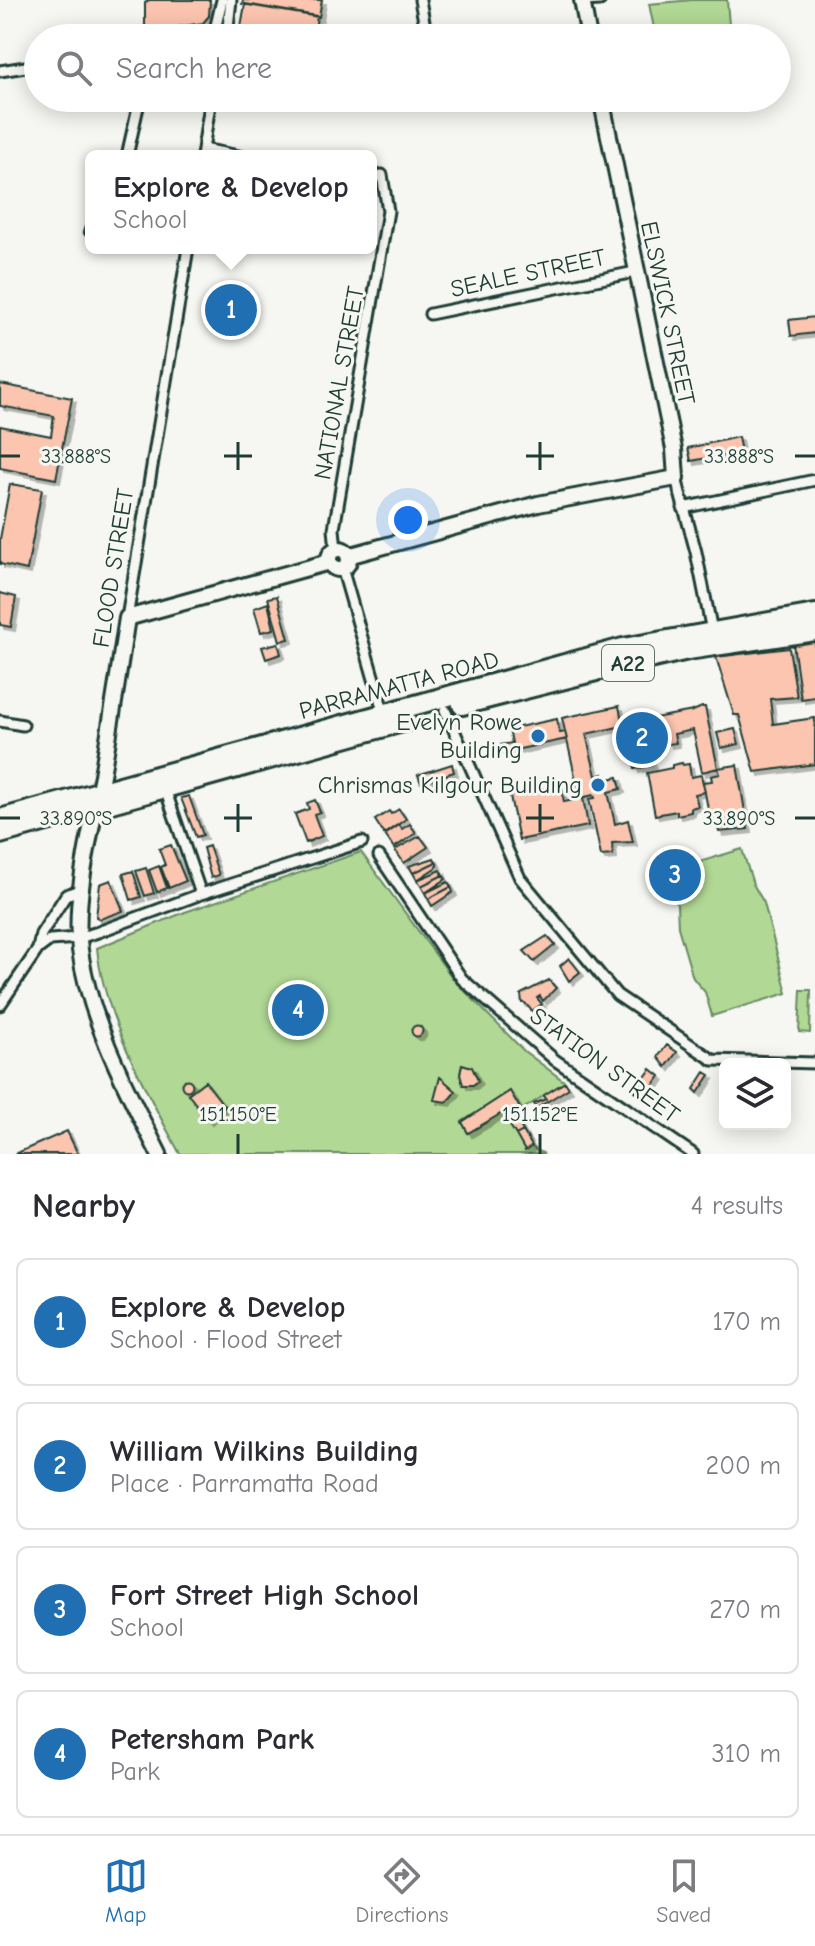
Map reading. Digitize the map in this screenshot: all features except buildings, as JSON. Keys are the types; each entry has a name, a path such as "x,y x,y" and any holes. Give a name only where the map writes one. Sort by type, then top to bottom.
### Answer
{"highway":[{"name":"PARRAMATTA ROAD","path":"0,834 96,800 384,714 623,648 815,614"},
{"name":"PARRAMATTA ROAD","path":"0,819 165,789 583,674 688,650 815,631"}],"street":[{"path":"215,24 222,0"},
{"path":"228,24 231,0"},
{"path":"420,0 424,24"},
{"path":"586,24 582,1 600,0"},
{"path":"0,71 24,67"},
{"path":"128,150 137,112"},
{"path":"203,150 209,112"},
{"name":"ELSWICK STREET","path":"604,112 674,449 676,478 696,552 712,631"},
{"name":"NATIONAL STREET","path":"377,176 382,175 388,211 334,529 339,559 384,714"},
{"name":"FLOOD STREET","path":"159,1154 94,1008 84,977 79,938 82,889 184,254"},
{"name":"SEALE STREET","path":"430,314 635,272"},
{"path":"127,618 538,504 676,478"},
{"path":"683,508 815,480"},
{"path":"445,710 520,878 617,995 713,1060 815,1063"},
{"path":"0,721 23,725"},
{"path":"165,789 201,894"},
{"path":"0,1005 38,949 50,940 79,938 201,894 362,842"},
{"name":"STATION STREET","path":"379,856 462,979 555,1060 693,1154"},
{"path":"38,949 41,934 66,895 82,889"}],"green space":[{"path":"727,0 729,24 653,24 649,4"},
{"path":"742,849 753,884 764,903 787,993 712,1016 705,992 693,978 678,927 677,905 667,872"},
{"path":"361,852 454,980 524,1051 565,1082 514,1115 533,1148 544,1154 180,1154 118,1028 108,1001 97,948 185,912"},
{"path":"801,990 811,990 810,1033 799,1032"}],"place":[{"name":"Explore & Develop","path":"231,310"},
{"name":"Evelyn Rowe Building","path":"538,736"},
{"name":"William Wilkins Building","path":"642,738"},
{"name":"Chrismas Kilgour Building","path":"598,785"},
{"name":"Fort Street High School","path":"675,875"},
{"name":"Petersham Park","path":"298,1010"}]}
